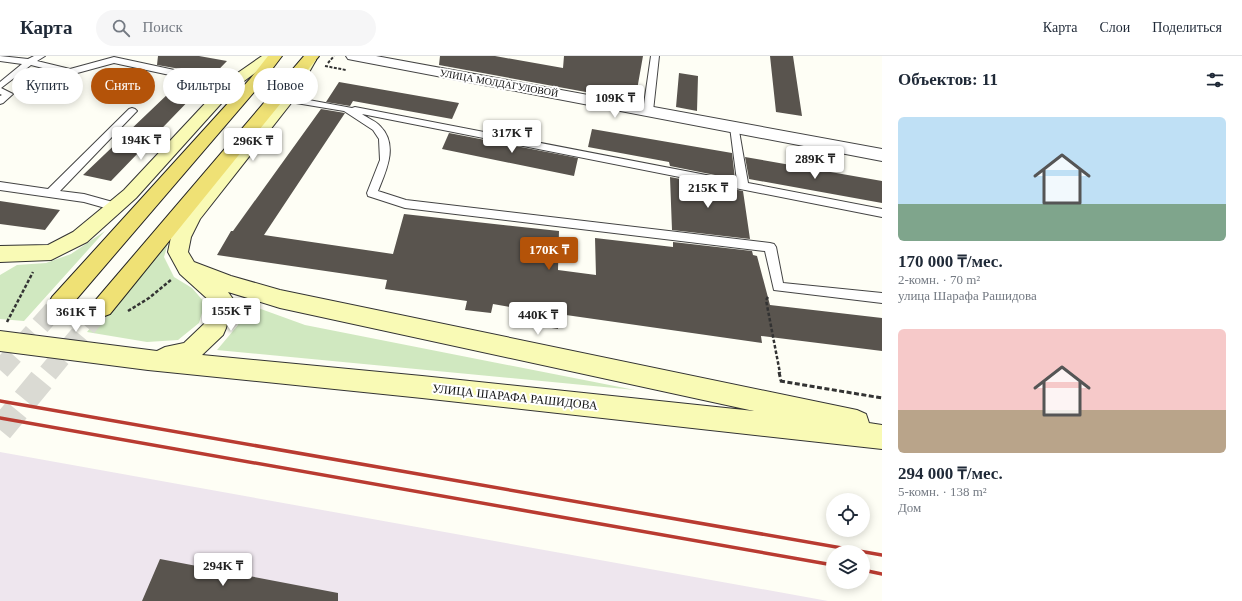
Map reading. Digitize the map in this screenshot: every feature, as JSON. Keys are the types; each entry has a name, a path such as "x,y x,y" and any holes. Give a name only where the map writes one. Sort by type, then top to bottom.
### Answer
{"main road":[{"path":"0,254 51,252 80,237 130,194 231,84 270,56"},
{"path":"60,303 255,82 275,56"},
{"path":"102,308 314,62"},
{"path":"148,360 190,352 215,328 222,299 187,268 178,252 181,237 193,215 208,195 283,104"},
{"path":"0,262 28,253"},
{"path":"187,268 227,283 280,299 882,427"},
{"name":"УЛИЦА ШАРАФА РАШИДОВА","path":"0,341 148,360 430,387 882,437"}],"street":[{"name":"УЛИЦА МОЛДАГУЛОВОЙ","path":"353,56 882,155"}],"lane":[{"path":"0,86 29,62 41,56"},
{"path":"648,111 655,56"},
{"path":"0,58 29,62 70,72 114,60 163,71"},
{"path":"0,91 8,94 0,101"},
{"path":"317,104 882,213"},
{"path":"347,109 377,128 384,139 385,160 372,193 405,204 770,247 778,287 882,298"},
{"path":"51,193 132,111"},
{"path":"735,127 743,186"},
{"path":"0,186 84,198 116,207"}],"path":[{"path":"314,62 334,56"},
{"path":"778,287 766,300 781,382"},
{"path":"774,380 882,398"}],"shaded area":[{"path":"0,452 828,601 0,601"}],"green space":[{"path":"174,223 164,257 174,277 192,288 205,303 199,323 178,340 147,342 87,332"},
{"path":"105,231 24,321 0,319 0,275 17,265 46,263 71,254"},
{"path":"244,303 305,325 635,390 217,350 238,325"}],"building":[{"path":"158,56 199,56 227,61 220,68 174,68 157,65"},
{"path":"440,56 495,56 563,68 564,56 643,56 635,101 439,65"},
{"path":"770,56 793,56 802,116 776,112"},
{"path":"679,73 698,76 697,111 676,107"},
{"path":"339,82 459,103 452,119 353,101 350,106 326,102"},
{"path":"163,99 163,104 185,104 111,181 83,175"},
{"path":"321,109 345,113 264,235 393,254 404,214 559,231 558,270 596,275 595,238 673,247 673,242 752,251 753,255 757,256 770,305 882,318 882,351 761,336 762,343 559,314 558,329 526,324 527,310 493,304 491,313 465,310 467,301 385,289 387,280 217,255 231,231 233,231"},
{"path":"592,129 732,153 735,179 670,166 669,162 588,147"},
{"path":"449,133 578,158 574,176 442,149"},
{"path":"745,157 882,181 882,203 749,179"},
{"path":"670,177 743,191 750,239 672,230"},
{"path":"0,201 60,210 45,230 0,224"},
{"path":"160,559 338,593 338,601 142,601"}],"tunnel":[{"path":"0,370 60,303"},
{"path":"48,373 102,308"},
{"path":"0,430 48,372"}],"railway":[{"path":"0,401 882,555"},
{"path":"0,418 826,564"},
{"path":"870,571 882,574"}]}
